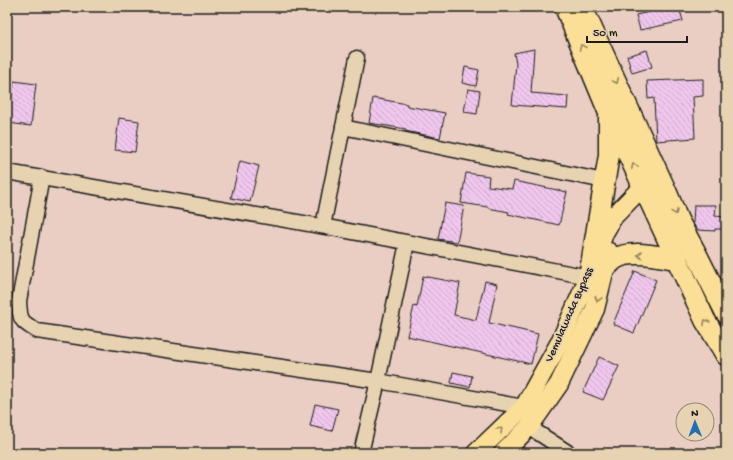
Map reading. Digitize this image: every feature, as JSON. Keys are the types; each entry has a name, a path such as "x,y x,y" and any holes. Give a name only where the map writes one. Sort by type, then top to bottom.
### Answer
{"highway":[{"path":"565,7 609,113 655,189 678,220 726,313"},
{"path":"582,7 655,189 677,259 705,320 726,355"},
{"path":"598,272 601,212 604,181 609,155 609,113"},
{"path":"598,272 615,259 623,256 646,254 677,259"}],"main road":[{"name":"Vemulawada Bypass","path":"476,453 524,407 598,272 620,223 627,213 655,189"},
{"name":"Vemulawada Bypass","path":"504,453 529,427 559,384 595,309 598,272"}],"street":[{"path":"323,226 357,58"},
{"path":"343,127 604,181"},
{"path":"7,172 323,226 407,243 598,272"},
{"path":"42,177 19,301 20,316 25,324 37,330 378,381 524,407"},
{"path":"360,453 378,381 407,243"},
{"path":"529,427 569,453"}],"building":[{"path":"671,7 679,7 683,21 640,30 636,15"},
{"path":"534,49 531,93 568,96 567,109 512,105 516,64 514,53"},
{"path":"647,50 652,67 632,73 627,56"},
{"path":"465,67 479,70 476,86 462,83"},
{"path":"703,79 703,96 693,97 695,138 656,141 654,98 648,99 647,81"},
{"path":"14,81 36,84 31,126 8,123"},
{"path":"468,89 480,91 477,114 464,112"},
{"path":"373,98 445,113 440,138 405,131 406,129 369,123"},
{"path":"119,118 139,121 135,152 115,150"},
{"path":"240,161 259,166 250,202 231,198"},
{"path":"466,173 489,176 488,186 512,189 514,181 567,192 559,225 508,214 509,212 488,207 461,203"},
{"path":"445,203 464,206 457,242 438,239"},
{"path":"694,205 716,205 715,216 726,217 726,229 715,229 715,231 697,230 693,223"},
{"path":"635,271 656,280 634,333 613,324"},
{"path":"423,276 460,283 454,315 476,320 485,281 497,284 489,323 538,334 531,364 407,336 414,306 417,307"},
{"path":"599,357 619,366 603,400 583,392"},
{"path":"453,372 472,376 470,387 451,383"},
{"path":"315,404 338,409 332,431 310,426"}]}
